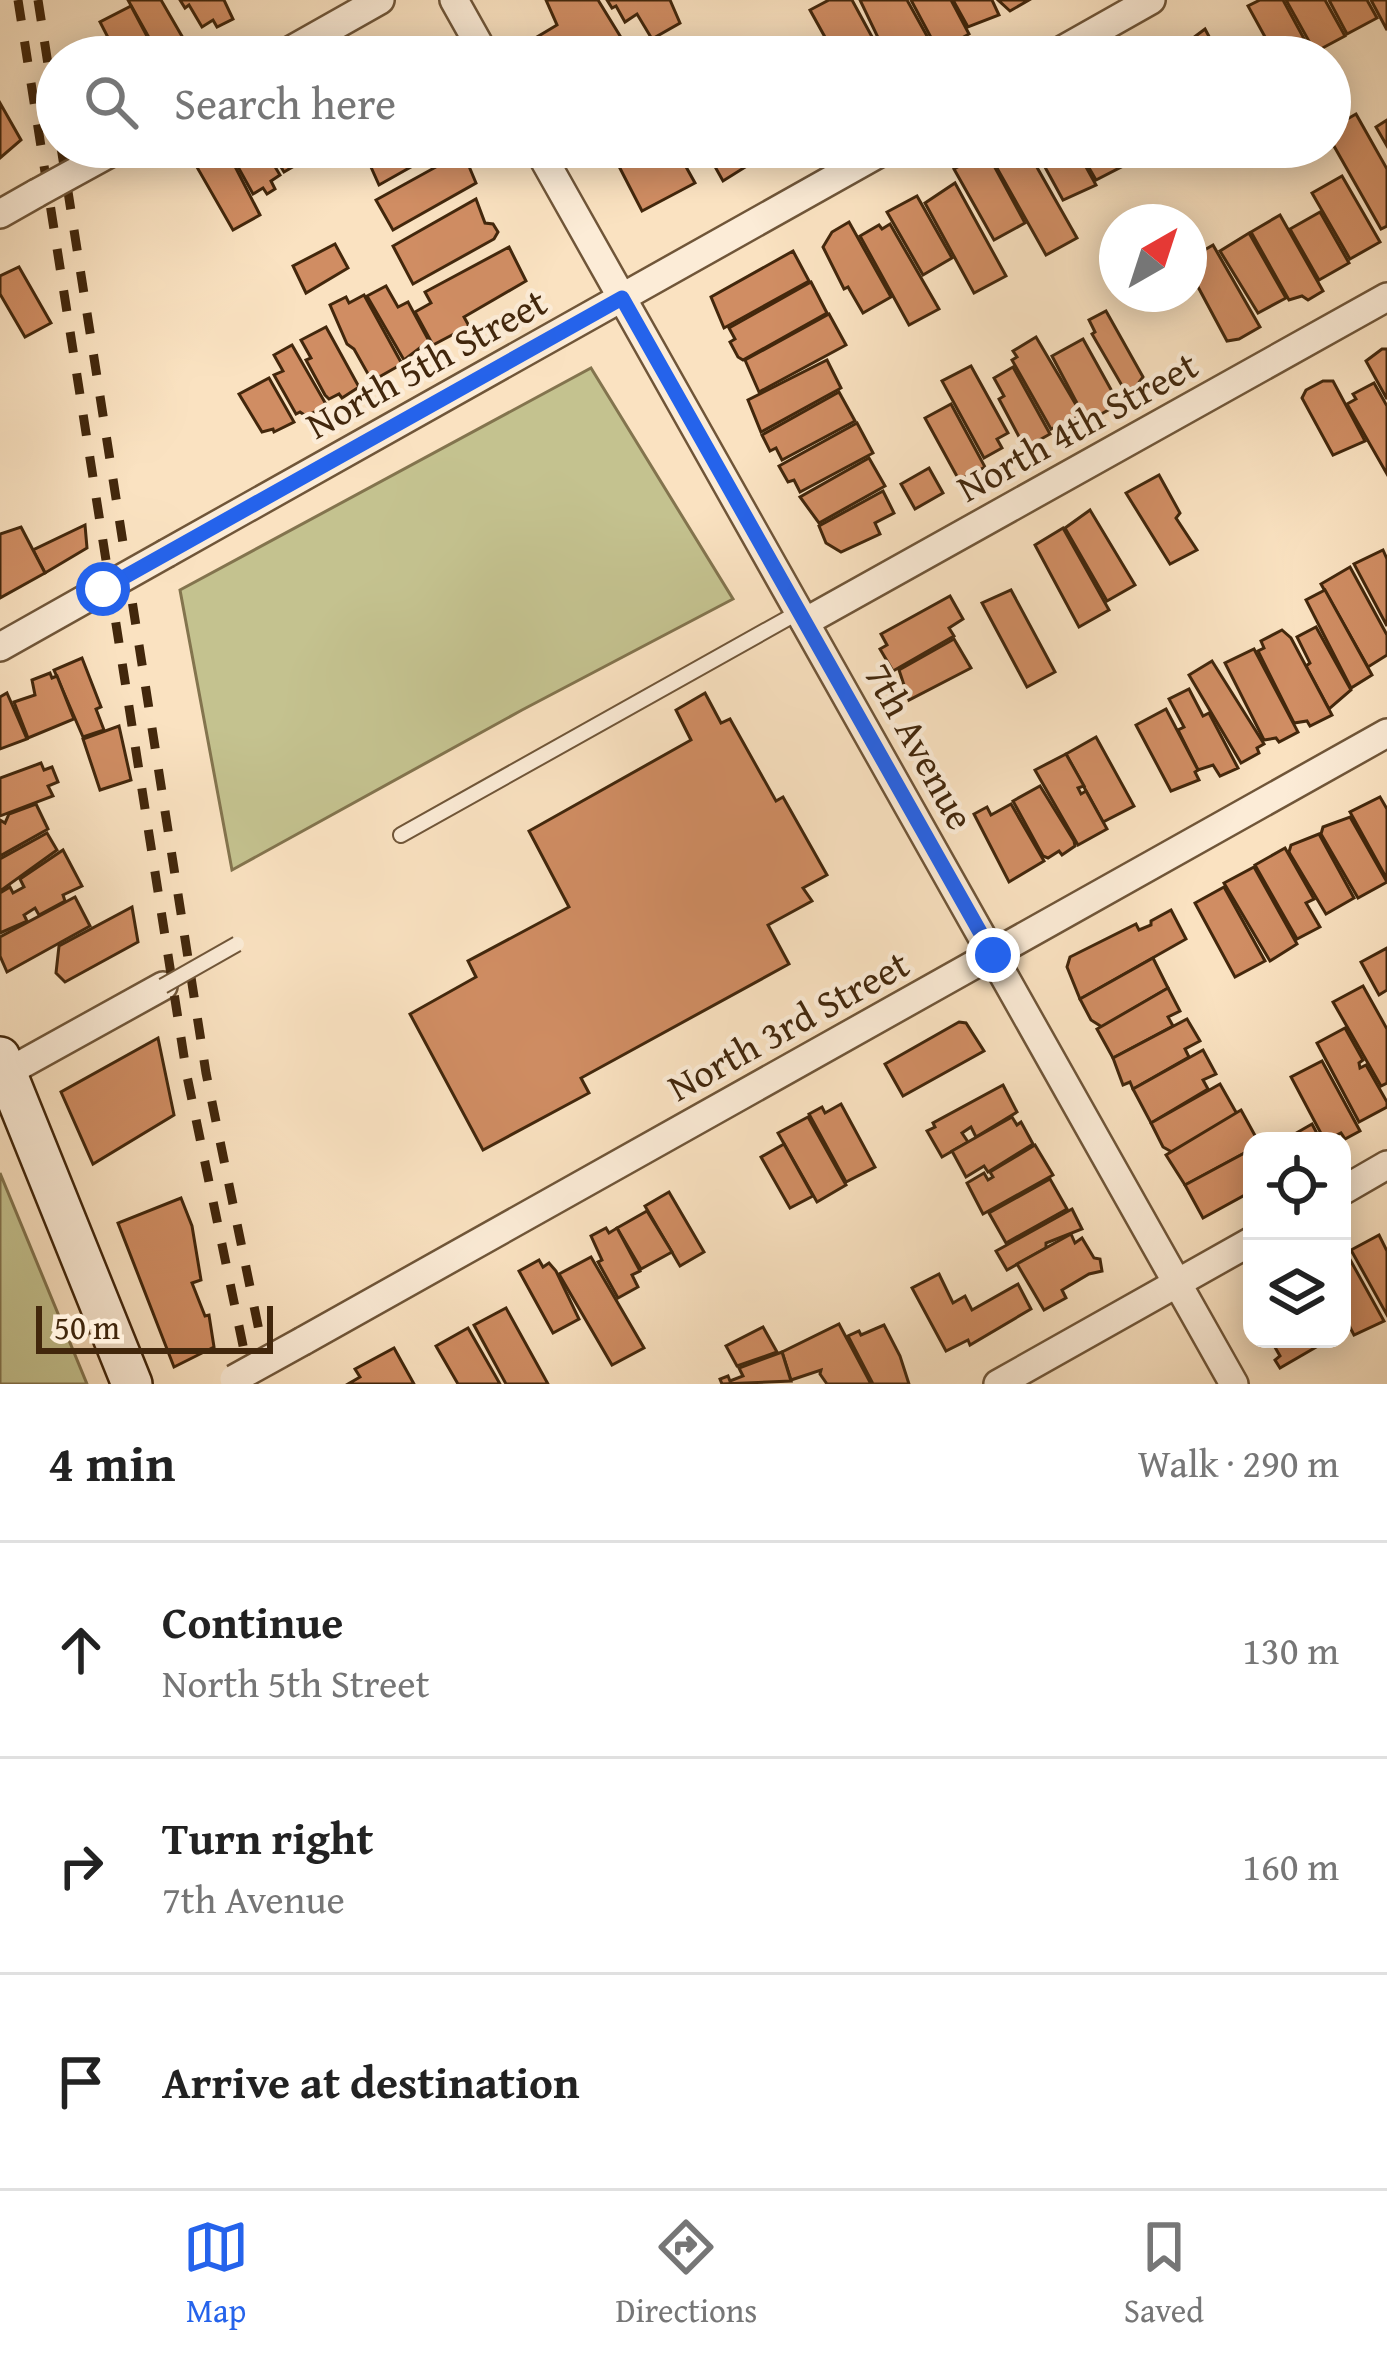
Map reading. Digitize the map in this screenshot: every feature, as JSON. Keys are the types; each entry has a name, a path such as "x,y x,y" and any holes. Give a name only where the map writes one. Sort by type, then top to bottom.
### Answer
{"main road":[{"path":"3,1065 132,1384"}],"street":[{"path":"316,36 380,0"},
{"path":"454,0 474,36"},
{"path":"1087,36 1151,0"},
{"path":"0,214 82,168"},
{"name":"7th Avenue","path":"549,168 1234,1384"},
{"name":"North 5th Street","path":"0,647 853,168"},
{"name":"North 4th Street","path":"802,617 1387,298"},
{"name":"North 3rd Street","path":"230,1382 1387,733"},
{"path":"3,1065 163,986"},
{"path":"1351,1186 1387,1166"},
{"path":"998,1384 1243,1246"}],"lane":[{"path":"401,835 802,617"},
{"path":"163,986 237,944"}],"shaded area":[{"path":"591,368 733,599 232,870 180,590"},
{"path":"0,1173 87,1384 0,1384"}],"building":[{"path":"128,0 161,0 182,36 148,36"},
{"path":"180,0 224,0 233,19 217,27 213,20 202,27 189,5 185,8"},
{"path":"546,0 598,0 620,36 539,36 557,25"},
{"path":"607,0 670,0 680,23 650,36 637,14 625,22 616,6 612,8"},
{"path":"829,0 852,0 872,36 824,36 810,10"},
{"path":"860,0 907,0 927,36 877,36"},
{"path":"911,0 951,0 969,34 930,36"},
{"path":"953,0 992,0 999,15 968,27"},
{"path":"998,0 1029,0 1010,11"},
{"path":"1260,0 1283,0 1303,36 1264,36 1248,6"},
{"path":"1286,0 1325,0 1345,36 1306,36"},
{"path":"1329,0 1367,0 1377,18 1347,34"},
{"path":"1371,0 1387,0 1387,30"},
{"path":"131,6 147,36 107,36 100,22"},
{"path":"0,103 21,140 0,158"},
{"path":"1356,114 1387,169 1387,226 1381,229 1346,168 1351,168 1351,117"},
{"path":"1387,120 1387,146 1376,127"},
{"path":"197,168 236,168 260,215 233,230"},
{"path":"239,168 276,168 280,175 271,181 275,189 267,194 263,188 253,194"},
{"path":"371,168 409,168 379,185"},
{"path":"434,168 470,168 476,183 393,230 376,200"},
{"path":"620,168 687,168 695,183 642,211"},
{"path":"716,168 744,168 723,181"},
{"path":"995,168 1025,223 994,240 954,169"},
{"path":"997,168 1037,168 1077,238 1046,255"},
{"path":"1045,168 1087,168 1096,185 1063,200"},
{"path":"1089,168 1119,168 1096,180"},
{"path":"1342,176 1380,242 1350,259 1312,193"},
{"path":"955,183 1006,276 974,293 925,203"},
{"path":"917,196 952,258 923,275 887,212"},
{"path":"476,199 485,223 493,224 498,232 494,239 413,284 393,246"},
{"path":"1320,212 1349,263 1319,280 1290,229"},
{"path":"1280,215 1323,291 1308,300 1302,296 1289,300 1251,232"},
{"path":"849,222 891,297 863,313 848,287 844,289 823,247 832,232"},
{"path":"890,224 939,309 909,325 860,236"},
{"path":"1249,233 1286,298 1258,313 1220,251"},
{"path":"335,244 348,268 306,293 293,266"},
{"path":"1213,245 1260,327 1239,339 1227,341 1207,304 1207,248"},
{"path":"509,247 526,281 464,317 469,326 433,345 415,312 431,303 425,292"},
{"path":"793,251 809,281 724,328 711,297"},
{"path":"19,267 51,323 25,337 0,294 0,276"},
{"path":"811,282 827,313 743,360 738,357 729,328"},
{"path":"386,286 398,307 408,302 429,341 404,360 367,296"},
{"path":"364,295 402,364 372,381 347,344 330,305"},
{"path":"1107,312 1143,377 1135,388 1124,389 1092,334 1089,320"},
{"path":"829,314 846,345 759,392 745,360"},
{"path":"326,327 359,387 342,398 325,395 301,340"},
{"path":"1036,337 1082,415 1051,429 1012,360 1017,357 1013,351"},
{"path":"1083,339 1119,404 1087,422 1052,356"},
{"path":"292,345 327,406 306,416 296,414 274,375 283,371 274,355"},
{"path":"1387,349 1387,399 1366,361"},
{"path":"827,360 841,388 761,432 748,400"},
{"path":"971,366 1008,433 997,439 1002,448 984,458 942,381"},
{"path":"1013,367 1050,434 1025,448 999,399 1004,396 994,378"},
{"path":"269,378 294,422 262,432 239,394"},
{"path":"1333,381 1365,441 1333,455 1302,398 1306,390"},
{"path":"1374,383 1387,406 1387,474 1347,404 1356,399 1353,394"},
{"path":"839,392 855,421 782,460 776,448 770,451 762,435"},
{"path":"951,404 985,467 959,480 925,418"},
{"path":"857,423 873,453 800,492 794,480 788,482 779,466"},
{"path":"869,458 885,486 819,523 800,497"},
{"path":"929,468 943,493 915,509 901,484"},
{"path":"1159,475 1180,513 1176,518 1197,550 1170,564 1126,493"},
{"path":"883,491 894,513 875,523 880,534 841,552 826,543 819,526"},
{"path":"1090,510 1135,585 1107,601 1065,528"},
{"path":"85,525 87,548 45,573 33,550"},
{"path":"21,527 45,573 0,598 0,534"},
{"path":"1063,528 1109,610 1079,627 1035,545"},
{"path":"1383,550 1387,559 1387,626 1354,564"},
{"path":"1350,567 1387,635 1387,655 1368,667 1321,584"},
{"path":"1011,590 1055,672 1027,687 982,603"},
{"path":"1325,590 1372,675 1351,688 1306,600"},
{"path":"950,596 963,619 949,628 954,636 893,671 880,649 887,645 881,634"},
{"path":"1316,627 1351,690 1329,709 1297,637"},
{"path":"1282,630 1291,638 1332,715 1310,726 1307,721 1294,723 1258,651 1264,648 1261,641"},
{"path":"954,639 971,668 909,700 899,670"},
{"path":"1254,649 1298,732 1279,742 1264,740 1225,663"},
{"path":"82,658 101,707 96,709 104,730 83,737 54,670"},
{"path":"1212,661 1264,744 1257,748 1259,753 1241,763 1189,675"},
{"path":"50,673 52,678 57,676 74,719 28,738 14,702 35,695 32,680"},
{"path":"1189,689 1203,716 1209,713 1238,768 1220,776 1213,765 1198,770 1169,699"},
{"path":"7,693 27,739 0,749 0,697"},
{"path":"705,693 721,723 730,719 776,801 783,797 827,875 803,888 812,901 768,925 789,964 581,1078 589,1093 483,1150 410,1014 476,977 468,961 569,907 529,831 691,740 676,710"},
{"path":"1166,709 1199,780 1171,791 1136,725"},
{"path":"119,726 131,780 100,790 83,739"},
{"path":"1096,737 1134,806 1103,822 1066,754"},
{"path":"1066,754 1084,786 1078,788 1081,794 1086,791 1107,829 1078,845 1035,770"},
{"path":"41,763 44,770 52,767 58,782 48,786 53,796 0,816 0,778"},
{"path":"1040,786 1075,846 1048,858 1013,801"},
{"path":"1380,797 1387,809 1387,879 1350,812"},
{"path":"36,804 48,829 0,856 0,820 5,823 9,814"},
{"path":"1011,804 1044,861 1009,882 974,814 987,807 991,815"},
{"path":"1350,817 1387,882 1358,898 1321,834 1323,827"},
{"path":"47,833 57,850 0,891 0,859"},
{"path":"1319,834 1354,898 1326,914 1289,852 1291,845"},
{"path":"1285,848 1314,899 1306,903 1320,927 1297,939 1255,865"},
{"path":"63,850 82,886 63,895 65,901 39,915 35,908 24,915 27,921 0,933 0,893 24,887 20,879"},
{"path":"1254,867 1297,944 1270,961 1224,883"},
{"path":"1224,887 1265,961 1235,977 1195,903"},
{"path":"75,897 90,926 7,972 0,956 0,937"},
{"path":"132,907 138,942 65,982 56,973 59,946"},
{"path":"1171,910 1186,939 1080,999 1067,967 1070,957 1136,924 1139,930 1151,925"},
{"path":"1387,948 1387,990 1379,995 1361,962"},
{"path":"1153,958 1168,988 1102,1027 1091,1020 1080,999"},
{"path":"1363,986 1387,1029 1387,1083 1381,1086 1333,1002"},
{"path":"1168,988 1180,1011 1168,1017 1173,1026 1113,1058 1097,1029"},
{"path":"1187,1019 1200,1041 1185,1049 1189,1057 1133,1089 1130,1082 1123,1085 1113,1058"},
{"path":"959,1022 966,1023 984,1051 903,1096 885,1064"},
{"path":"1345,1028 1363,1060 1360,1068 1366,1065 1387,1102 1387,1107 1359,1122 1317,1043"},
{"path":"158,1038 174,1115 93,1164 61,1092"},
{"path":"1203,1050 1216,1074 1203,1080 1208,1089 1151,1123 1133,1089"},
{"path":"1322,1061 1360,1131 1351,1136 1351,1132 1320,1132 1291,1077"},
{"path":"1220,1084 1237,1114 1172,1152 1163,1147 1151,1123"},
{"path":"1003,1085 1017,1112 976,1137 971,1127 962,1133 968,1142 942,1157 927,1131 935,1127 933,1123"},
{"path":"841,1104 875,1167 846,1182 809,1114 822,1107 825,1113"},
{"path":"1241,1110 1253,1132 1243,1132 1243,1154 1185,1185 1166,1155"},
{"path":"808,1117 846,1185 817,1202 778,1133"},
{"path":"1012,1117 1017,1125 1021,1122 1033,1144 988,1172 984,1166 966,1177 952,1151"},
{"path":"784,1144 813,1196 790,1208 761,1157"},
{"path":"1035,1145 1053,1175 983,1214 967,1183 984,1173 988,1180 993,1177 990,1172"},
{"path":"1243,1154 1243,1196 1203,1218 1185,1185"},
{"path":"1050,1179 1067,1209 1006,1243 989,1213"},
{"path":"669,1192 704,1252 680,1266 645,1206"},
{"path":"181,1198 192,1226 201,1280 192,1283 205,1316 209,1315 214,1347 174,1367 118,1223"},
{"path":"1072,1209 1082,1229 1046,1243 1046,1248 1007,1270 996,1251"},
{"path":"647,1211 672,1252 641,1269 617,1228"},
{"path":"606,1228 609,1233 617,1228 640,1271 632,1275 638,1287 618,1298 598,1262 602,1260 591,1236"},
{"path":"1071,1234 1075,1243 1082,1238 1094,1258 1100,1259 1102,1271 1062,1290 1066,1298 1044,1310 1017,1264"},
{"path":"1379,1235 1387,1251 1387,1315 1351,1250"},
{"path":"591,1257 644,1348 612,1365 559,1274"},
{"path":"539,1260 543,1267 549,1263 556,1271 579,1319 553,1333 519,1271"},
{"path":"1351,1261 1384,1321 1354,1335 1351,1329"},
{"path":"939,1274 953,1303 965,1296 972,1310 1018,1284 1031,1309 970,1345 968,1340 946,1351 912,1288"},
{"path":"506,1308 548,1384 506,1384 474,1325"},
{"path":"839,1324 871,1384 827,1384 821,1370 791,1380 782,1352"},
{"path":"884,1325 909,1384 873,1384 848,1336"},
{"path":"763,1327 777,1352 737,1366 726,1346"},
{"path":"468,1328 500,1384 458,1384 436,1346"},
{"path":"394,1348 414,1384 348,1384 360,1377 355,1369"},
{"path":"1275,1348 1314,1348 1280,1368 1275,1360 1280,1356"},
{"path":"782,1352 791,1381 722,1384 720,1379 743,1376 739,1368"}],"railway":[{"path":"18,0 36,115"},
{"path":"38,0 44,36"},
{"path":"44,168 187,1076 251,1384"},
{"path":"64,168 206,1073 270,1384"}],"route":[{"path":"103,589 622,298 993,955"}]}
